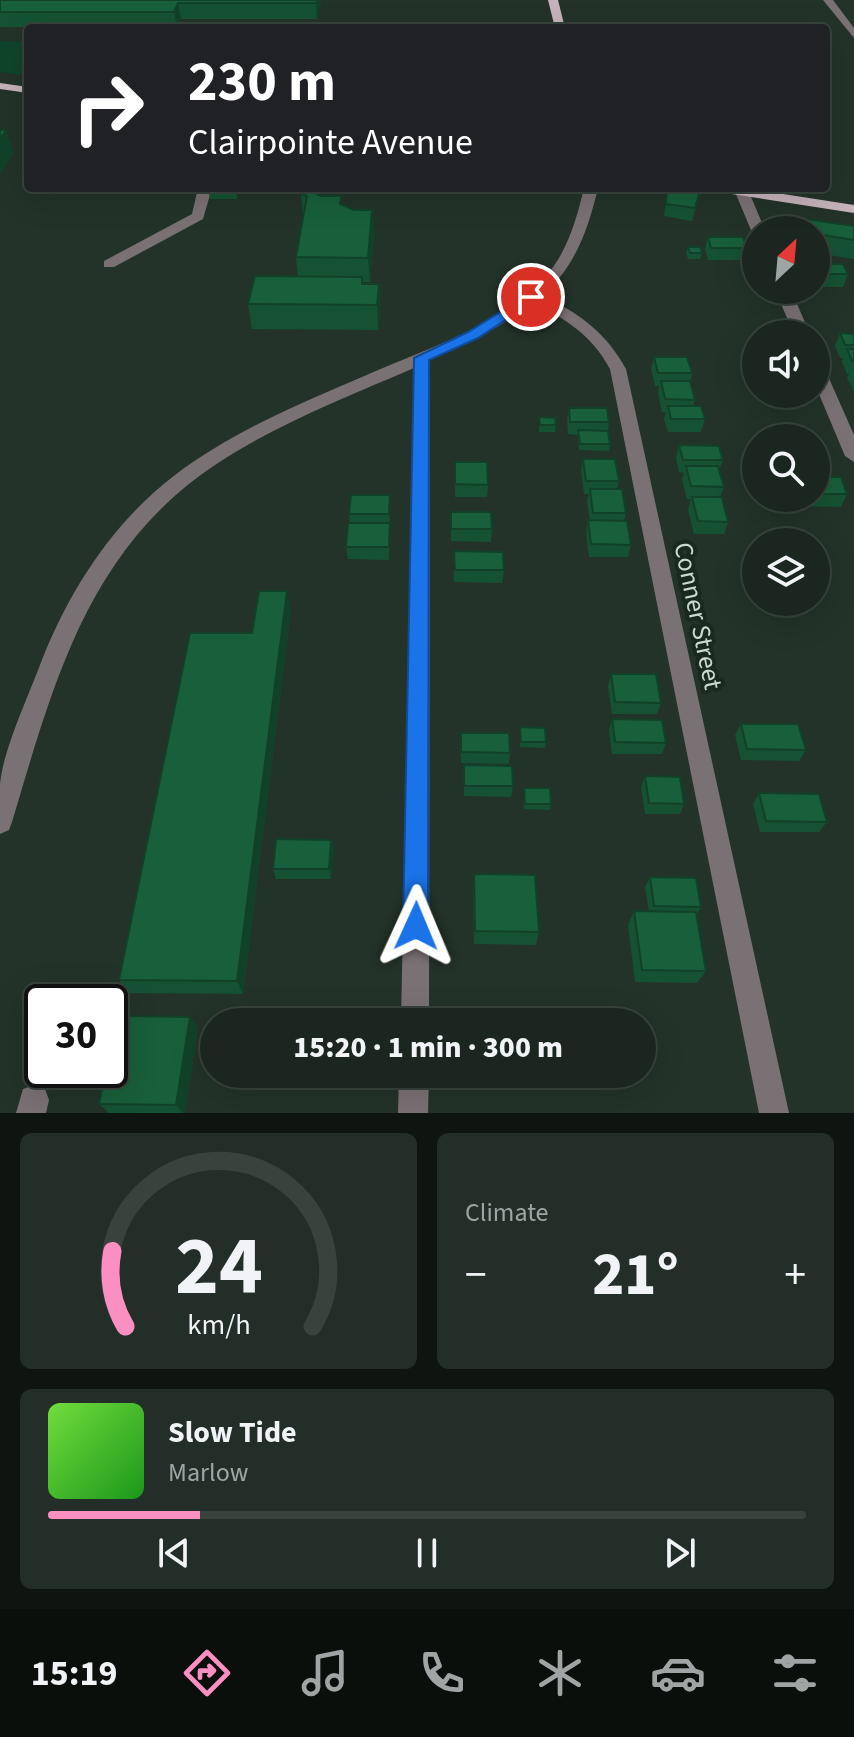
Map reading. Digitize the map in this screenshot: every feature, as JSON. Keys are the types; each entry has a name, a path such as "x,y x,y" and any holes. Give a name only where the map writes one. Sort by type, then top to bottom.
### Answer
{"main road":[{"path":"553,0 559,24"},
{"path":"0,86 24,89"},
{"path":"742,192 854,209"}],"street":[{"path":"828,0 854,35"},
{"path":"109,264 198,216 204,192"},
{"path":"0,822 59,638 83,592 120,538 153,504 199,466 259,430 473,335 531,297 570,255 583,225 590,192"},
{"path":"742,192 752,216"},
{"name":"Conner Street","path":"531,297 555,307 593,332 611,352 618,369 774,1113"},
{"path":"415,1008 422,358"},
{"path":"830,400 854,456"},
{"path":"413,1113 414,1088"}],"green space":[{"path":"0,41 24,42 24,75 0,72"}],"building":[{"path":"0,0 317,0 316,3 178,3 174,12 0,12"},
{"path":"312,192 321,196 341,196 340,204 354,210 372,210 368,258 296,257 307,196 301,194"},
{"path":"667,192 700,192 695,208 666,204"},
{"path":"830,222 854,226 854,240 830,236"},
{"path":"708,237 742,237 742,248 711,248"},
{"path":"688,247 700,247 702,253 690,253"},
{"path":"830,264 843,264 848,274 830,274"},
{"path":"255,276 362,277 362,284 379,284 377,305 248,304"},
{"path":"840,333 854,334 854,345 845,345"},
{"path":"847,349 854,349 854,361 852,361"},
{"path":"654,357 687,357 692,373 658,373"},
{"path":"661,381 690,381 695,400 665,399"},
{"path":"668,406 701,406 705,419 671,419"},
{"path":"569,408 607,408 609,422 570,422"},
{"path":"539,417 555,418 556,425 540,425"},
{"path":"578,430 608,431 610,444 580,444"},
{"path":"679,445 719,446 723,460 683,460"},
{"path":"583,459 615,459 619,481 586,481"},
{"path":"455,462 487,462 488,485 455,484"},
{"path":"686,466 718,466 724,487 691,486"},
{"path":"830,477 841,477 847,494 830,494"},
{"path":"590,489 622,489 626,513 593,513"},
{"path":"351,495 390,495 389,514 349,514"},
{"path":"692,497 722,497 728,522 698,521"},
{"path":"451,512 491,512 492,529 451,529"},
{"path":"588,520 627,521 631,545 591,544"},
{"path":"348,523 390,523 389,547 346,547"},
{"path":"454,551 503,552 504,570 455,570"},
{"path":"259,591 287,591 237,981 119,980 190,633 252,633"},
{"path":"611,674 656,674 661,703 615,702"},
{"path":"612,719 662,720 666,743 615,742"},
{"path":"741,724 798,724 806,750 747,749"},
{"path":"520,727 545,728 546,742 521,742"},
{"path":"461,733 509,733 510,753 461,752"},
{"path":"464,765 512,766 513,786 464,786"},
{"path":"645,776 680,777 684,804 649,803"},
{"path":"524,788 550,788 551,804 525,804"},
{"path":"759,793 819,794 827,822 766,821"},
{"path":"276,839 331,840 329,869 273,869"},
{"path":"474,874 535,875 539,932 475,931"},
{"path":"650,877 696,878 701,907 654,906"},
{"path":"634,911 696,912 706,971 642,970"},
{"path":"128,1016 190,1017 176,1105 99,1104 102,1088 128,1088"}],"route":[{"path":"416,926 422,358 473,335 531,297"}]}
